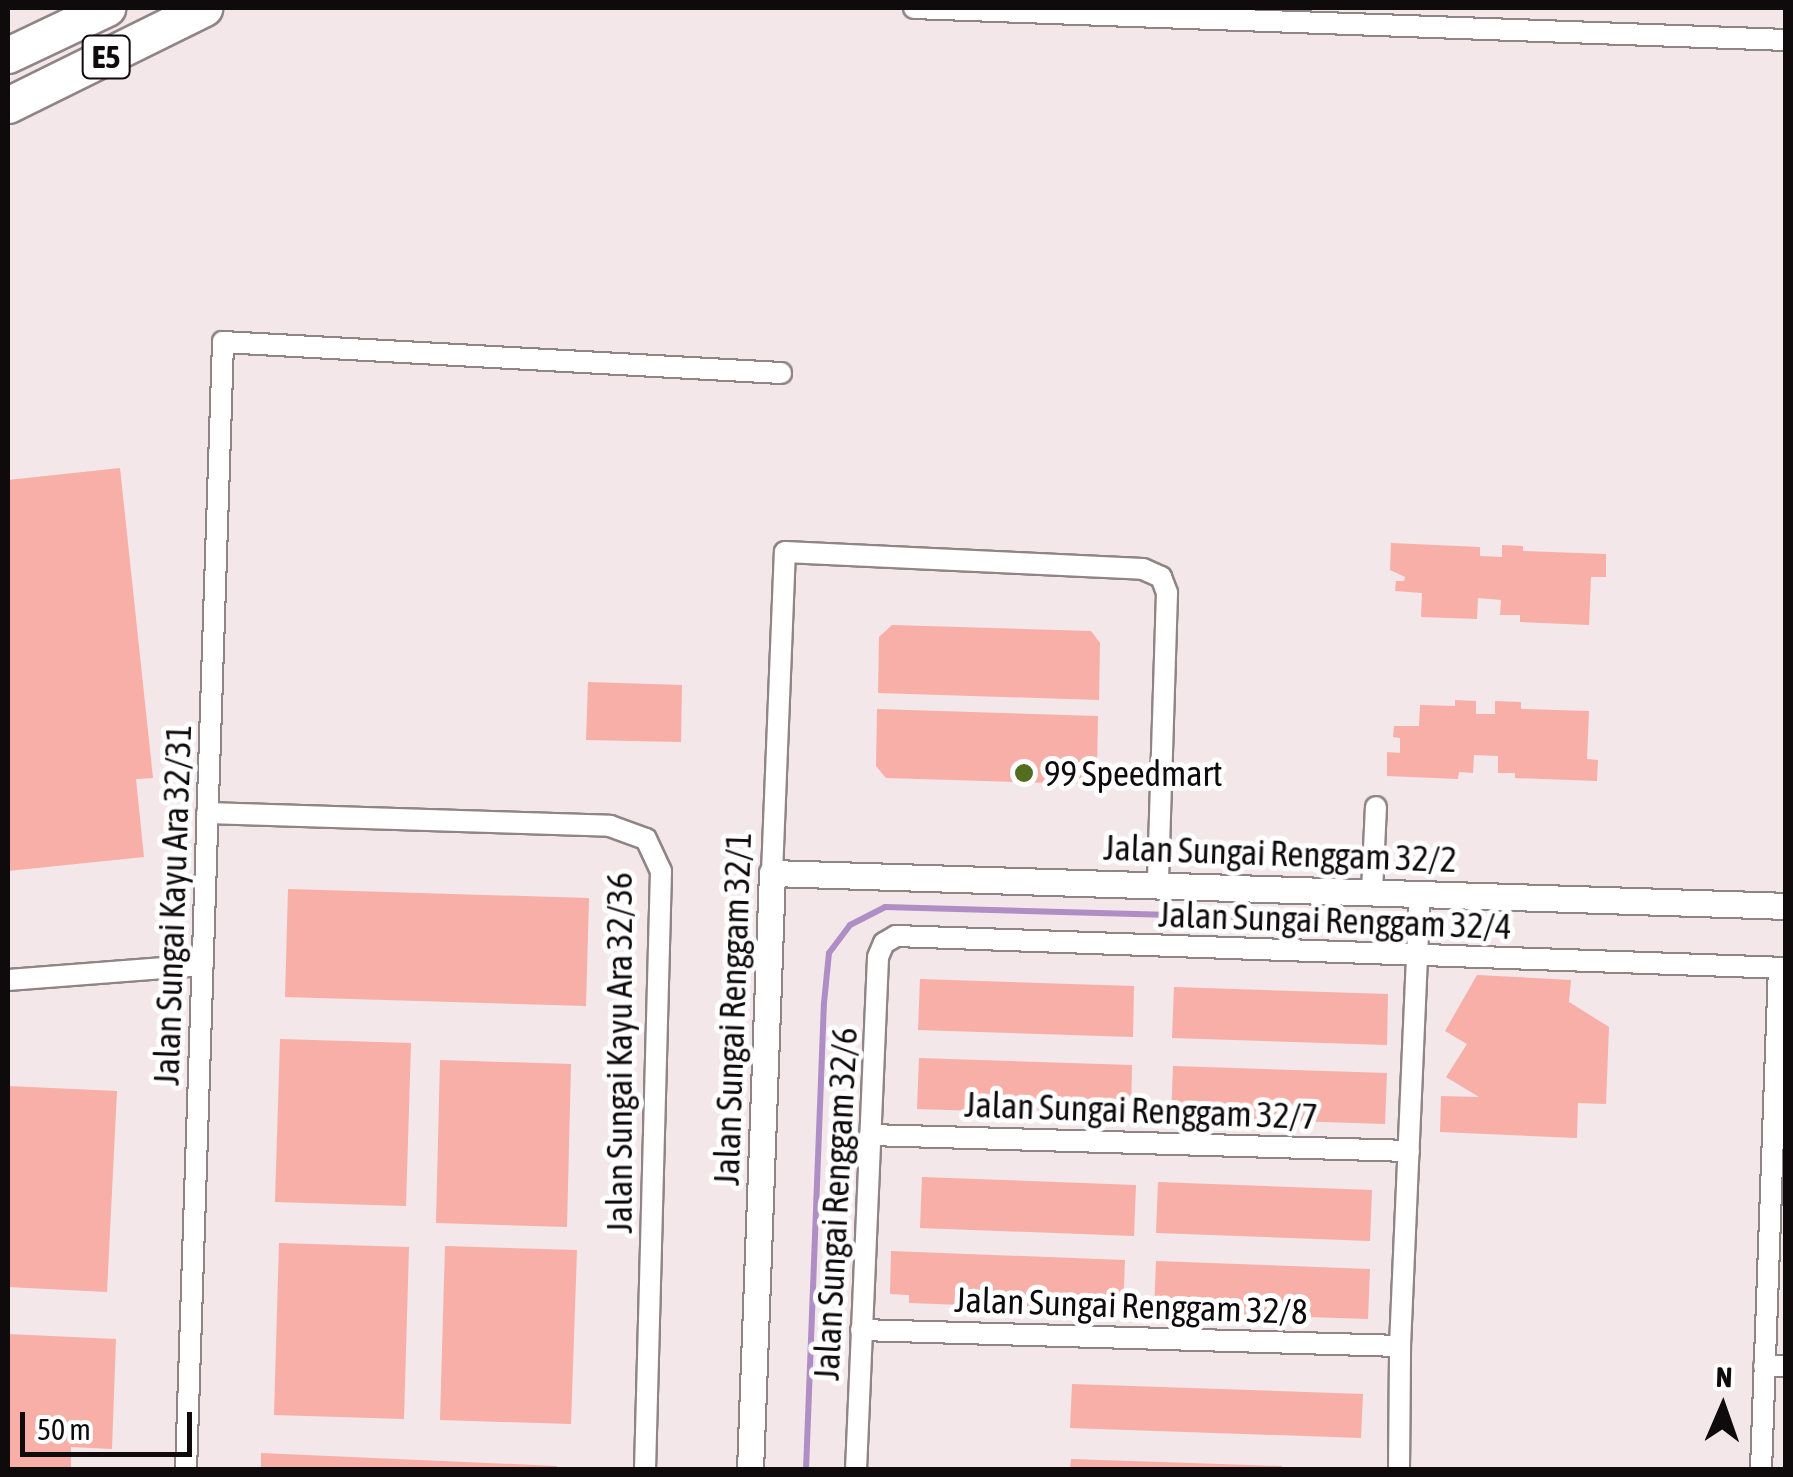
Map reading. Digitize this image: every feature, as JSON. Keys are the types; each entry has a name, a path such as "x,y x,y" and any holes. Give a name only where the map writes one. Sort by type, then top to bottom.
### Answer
{"highway":[{"name":"E5","path":"8,55 107,8"},
{"name":"E5","path":"8,106 204,8"}],"street":[{"path":"914,8 1786,40"},
{"name":"Jalan Sungai Kayu Ara 32/31","path":"186,1470 223,342 781,373"},
{"name":"Jalan Sungai Renggam 32/1","path":"750,1470 784,552 1143,569 1161,577 1167,593 1158,882"},
{"path":"1372,890 1376,808"},
{"name":"Jalan Sungai Kayu Ara 32/36","path":"207,814 610,826 646,839 660,872 645,1470"},
{"name":"Jalan Sungai Renggam 32/2","path":"772,873 1158,882 1786,906"},
{"path":"1399,1470 1400,1346 1420,894"},
{"name":"Jalan Sungai Renggam 32/4","path":"884,943 896,936 1782,968"},
{"name":"Jalan Sungai Renggam 32/6","path":"856,1470 878,958 884,943"},
{"path":"8,980 202,966"},
{"path":"1762,1470 1775,1366 1782,968"},
{"name":"Jalan Sungai Renggam 32/7","path":"870,1135 1410,1151"},
{"name":"Jalan Sungai Renggam 32/8","path":"860,1330 1400,1346"}],"building":[{"path":"120,468 153,778 136,779 144,857 8,871 8,480"},
{"path":"1391,543 1480,547 1480,556 1502,557 1502,545 1523,546 1523,551 1606,554 1606,577 1591,577 1589,625 1520,622 1520,615 1500,615 1501,600 1478,598 1477,619 1421,617 1422,593 1395,591 1396,581 1404,581 1405,577 1390,570"},
{"path":"892,625 1091,631 1100,643 1099,700 878,693 879,637"},
{"path":"588,682 682,685 681,742 586,740"},
{"path":"1455,700 1476,701 1476,714 1495,714 1495,701 1521,702 1521,709 1589,711 1587,759 1598,760 1597,781 1515,778 1515,773 1498,773 1498,756 1474,755 1473,773 1459,772 1458,779 1387,776 1387,752 1400,753 1400,738 1393,737 1394,726 1419,726 1420,705 1455,706"},
{"path":"877,709 1098,716 1097,771 1084,784 886,778 876,766"},
{"path":"288,889 589,898 586,1006 285,997"},
{"path":"1477,975 1571,980 1569,1002 1609,1027 1606,1104 1578,1103 1577,1138 1440,1132 1441,1096 1479,1097 1446,1077 1467,1044 1445,1031"},
{"path":"920,979 1134,986 1133,1037 918,1030"},
{"path":"1174,987 1388,994 1387,1045 1172,1038"},
{"path":"280,1039 411,1043 406,1206 275,1202"},
{"path":"919,1058 1132,1065 1131,1116 917,1109"},
{"path":"440,1060 571,1064 567,1227 436,1223"},
{"path":"1173,1066 1387,1073 1385,1124 1171,1117"},
{"path":"8,1086 117,1091 107,1292 8,1287"},
{"path":"922,1177 1136,1185 1134,1236 920,1228"},
{"path":"1158,1182 1372,1190 1370,1241 1156,1233"},
{"path":"279,1243 409,1247 404,1419 274,1415"},
{"path":"445,1246 577,1250 571,1424 440,1420"},
{"path":"891,1251 1125,1260 1123,1311 909,1303 909,1295 890,1294"},
{"path":"1156,1261 1370,1269 1368,1319 1154,1312"},
{"path":"8,1334 116,1339 112,1449 71,1447 71,1470 8,1470"},
{"path":"1072,1384 1363,1394 1361,1438 1070,1428"},
{"path":"261,1453 557,1466 556,1470 261,1470"},
{"path":"1071,1459 1282,1466 1282,1470 1070,1470"}],"waterway":[{"path":"806,1470 824,1003 829,953 850,925 885,907 1388,921"}],"place":[{"name":"99 Speedmart","path":"1024,773"}]}
